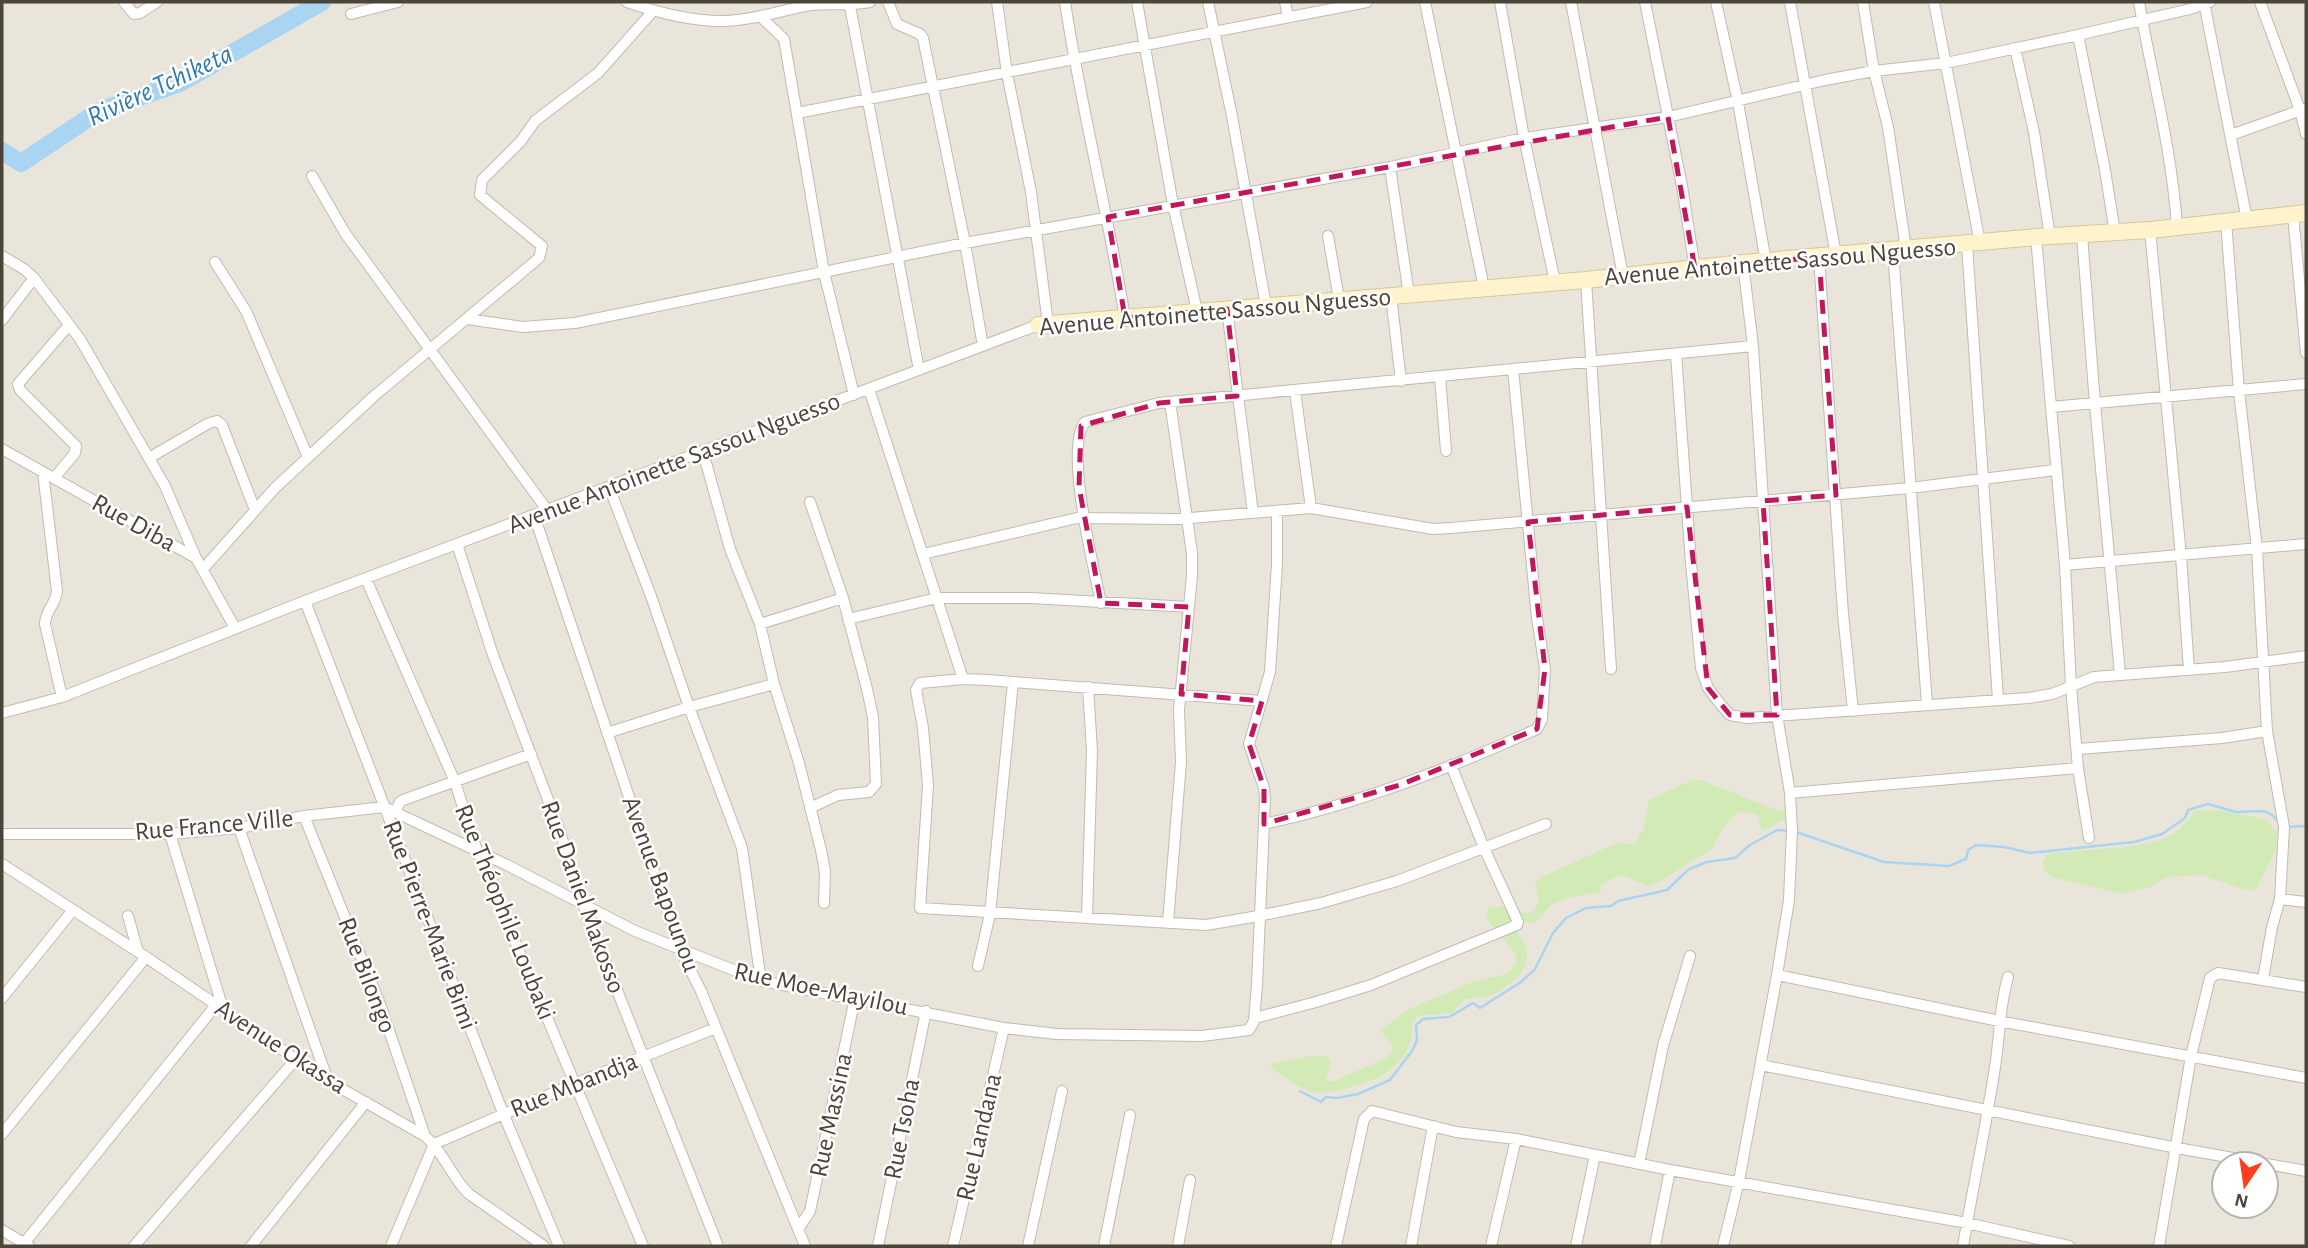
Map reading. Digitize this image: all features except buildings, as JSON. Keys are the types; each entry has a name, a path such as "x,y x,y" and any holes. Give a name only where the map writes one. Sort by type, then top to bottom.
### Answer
{"street":[{"path":"124,2 134,14 157,2"},
{"path":"351,15 398,2"},
{"path":"627,2 653,11 722,21 817,5 850,6 870,2"},
{"path":"888,2 897,24 923,38 983,346"},
{"path":"997,2 1007,72 1031,192 1043,325"},
{"path":"1065,2 1074,59 1108,217 1125,318"},
{"path":"1137,2 1173,205 1197,311"},
{"path":"1208,2 1266,306"},
{"path":"1285,2 1288,17"},
{"path":"797,113 1367,2"},
{"path":"1425,2 1484,288"},
{"path":"1500,2 1524,138 1555,282"},
{"path":"1571,2 1623,276"},
{"path":"1645,2 1682,186 1695,269"},
{"path":"1716,2 1738,102 1766,262"},
{"path":"1790,2 1836,255"},
{"path":"1863,2 1874,71 1888,127 1899,250 1910,488 1927,704"},
{"path":"1934,2 1946,63 1973,243 1981,479 1998,699"},
{"path":"2139,2 2167,138 2177,227"},
{"path":"467,319 523,327 550,327 965,243 1390,167 1524,138 1668,117 1805,84 1874,71 1946,63 2078,35 2206,2 2247,220"},
{"path":"2260,2 2303,109 2306,134"},
{"path":"850,6 919,370"},
{"path":"203,569 255,510 308,457 373,397 539,258 542,246 480,195 482,180 521,141 535,121 598,73 653,11"},
{"path":"760,16 784,39 824,272 854,395"},
{"path":"2078,35 2115,233"},
{"path":"2015,48 2034,132 2071,686 2078,768 2089,838"},
{"path":"2231,135 2303,109"},
{"path":"1390,167 1409,295"},
{"path":"312,176 345,233 547,510"},
{"path":"2300,214 2306,353"},
{"name":"Avenue Antoinette Sassou Nguesso","path":"2,713 62,697 305,601 1043,325 1586,280 1743,263 2150,230 2300,214"},
{"path":"2226,221 2239,391 2257,549 2267,731 2284,827 2280,899 2263,979"},
{"path":"2150,230 2167,397 2189,670"},
{"path":"2082,235 2120,674"},
{"path":"1328,236 1339,299"},
{"path":"2,256 34,278 86,348 165,486 196,558"},
{"path":"1819,257 1843,614 1853,711"},
{"path":"215,262 247,311 308,457"},
{"path":"1723,1246 1739,1181 1761,1065 1791,883 1790,793 1777,715 1753,346 1743,263"},
{"path":"2,320 34,278"},
{"path":"1586,280 1611,670"},
{"path":"1391,296 1401,380"},
{"path":"1227,309 1253,513"},
{"path":"54,478 75,453 76,446 20,390 18,384 69,325"},
{"path":"1101,603 1079,487 1081,426 1085,422 1170,402 1753,346"},
{"path":"1676,354 1701,668 1708,688 1730,715 1747,718 2052,694 2094,677 2189,670 2306,656"},
{"path":"1264,824 1324,811 1451,765 1537,729 1542,719 1545,669 1537,618 1513,369"},
{"path":"1440,377 1446,450"},
{"path":"2051,407 2306,384"},
{"path":"869,389 963,679"},
{"path":"1295,391 1311,508"},
{"path":"1168,922 1181,762 1181,694 1192,553 1170,402"},
{"path":"149,458 217,421 222,425 255,510"},
{"name":"Rue Diba","path":"2,449 196,558 235,628"},
{"path":"703,452 730,549 760,624 774,684 799,763 825,872 824,903"},
{"path":"923,554 1084,518 1187,518 1311,508 1433,529 1836,495 2055,471"},
{"path":"43,472 57,592 45,618 45,624 62,697"},
{"path":"609,487 742,848 761,981"},
{"path":"810,502 843,598 873,717 876,784 869,792 838,795 810,808"},
{"path":"1277,512 1270,672 1250,744 1264,788 1255,1018 1371,985 1517,925 1451,765"},
{"name":"Avenue Bapounou","path":"534,515 681,951 716,1028 806,1246"},
{"name":"Rue Daniel Makosso","path":"457,544 493,655 558,826 583,904 718,1246"},
{"path":"2065,565 2306,544"},
{"name":"Rue Théophile Loubaki","path":"366,579 455,782 477,851 643,1246"},
{"path":"760,624 843,598"},
{"path":"848,619 937,598 1031,598 1189,607"},
{"name":"Rue Pierre-Marie Bimi","path":"305,601 503,1113 559,1246"},
{"path":"1262,701 963,679 920,683 916,688 928,785 920,908 1206,925 1321,903 1397,881 1546,824"},
{"path":"978,966 990,914 1013,682"},
{"path":"607,733 774,684"},
{"path":"1087,918 1092,751 1088,687"},
{"path":"2078,749 2222,738 2267,731"},
{"path":"395,812 400,802 531,754"},
{"path":"1790,793 2078,768"},
{"name":"Rue Moe-Mayilou","path":"384,807 635,931 761,981 1004,1028 1057,1034 1202,1036 1249,1030 1255,1018"},
{"name":"Rue France Ville","path":"5,834 170,834 239,828 304,816 384,807"},
{"name":"Rue Bilongo","path":"304,816 380,1004 425,1136"},
{"path":"239,828 328,1080"},
{"path":"2,845 5,834"},
{"path":"2,1230 25,1245 220,1007 170,834"},
{"name":"Avenue Okassa","path":"2,864 328,1080 425,1136 434,1144 469,1194 544,1246"},
{"path":"2280,899 2306,902"},
{"path":"2,998 73,910"},
{"path":"2,1134 142,955 128,915"},
{"path":"1639,1164 1663,1046 1690,956"},
{"path":"2159,1246 2191,1056 2213,974 2218,972 2306,987"},
{"path":"1777,975 1999,1021 2306,1078"},
{"path":"1963,1246 1996,1063 1999,1021 2008,977"},
{"name":"Rue Massina","path":"799,1228 810,1212 855,998"},
{"name":"Rue Tsoha","path":"878,1246 926,1012"},
{"name":"Rue Mbandja","path":"434,1144 503,1113 716,1028"},
{"name":"Rue Landana","path":"953,1246 1004,1028"},
{"path":"134,1246 296,1059"},
{"path":"1761,1065 2306,1171"},
{"path":"1028,1246 1062,1091"},
{"path":"251,1246 366,1102"},
{"path":"1336,1246 1367,1114 1372,1111 1473,1135 1516,1139 1670,1170 1967,1223 2069,1246"},
{"path":"1104,1246 1130,1115"},
{"path":"1411,1246 1433,1126"},
{"path":"1491,1246 1516,1139"},
{"path":"393,1245 434,1144"},
{"path":"1576,1246 1595,1155"},
{"path":"1655,1246 1670,1170"},
{"path":"1178,1246 1190,1180"},
{"path":"1728,1227 1731,1246"}],"highlighted area":[{"path":"1668,117 1695,269 1819,257 1836,495 1763,501 1777,715 1730,715 1708,688 1687,507 1528,522 1545,669 1537,729 1400,785 1264,824 1264,788 1249,744 1262,701 1181,694 1189,607 1101,603 1079,487 1081,426 1159,403 1237,396 1227,309 1125,318 1108,217"}],"shaded area":[{"path":"2,2 2306,2 2306,1246 2,1246"}],"green space":[{"path":"1692,780 1700,780 1777,810 1787,810 1787,818 1762,831 1757,814 1738,812 1725,825 1712,849 1657,883 1648,886 1620,875 1602,884 1600,892 1555,903 1535,921 1518,918 1513,926 1527,952 1520,974 1492,995 1464,999 1453,1013 1417,1016 1412,1023 1407,1051 1400,1061 1379,1077 1353,1087 1318,1093 1299,1086 1270,1067 1273,1063 1310,1056 1327,1056 1331,1064 1325,1081 1334,1081 1387,1058 1392,1052 1392,1045 1380,1030 1409,1009 1472,982 1507,974 1517,961 1508,943 1486,917 1489,908 1503,906 1528,914 1536,908 1538,897 1535,883 1541,877 1617,843 1635,844 1644,828 1649,800"},
{"path":"2196,810 2223,811 2266,819 2277,833 2276,848 2256,890 2246,890 2202,875 2166,877 2150,887 2124,894 2051,877 2045,870 2043,861 2048,854 2132,846 2164,838 2185,824"}],"waterway":[{"name":"Rivière Tchiketa","path":"2,151 21,163 99,111 180,83 322,2"},
{"path":"1796,832 1884,862 1949,866 1966,859 1968,850 1976,845 2004,847 2030,853 2134,842 2162,834 2185,818 2188,810 2208,804 2236,812 2264,811 2280,823"},
{"path":"2288,827 2306,826"},
{"path":"1300,1091 1321,1102 1326,1097 1358,1094 1390,1080 1412,1051 1417,1040 1416,1025 1423,1019 1449,1017 1473,1003 1480,1008 1521,982 1535,969 1553,933 1566,918 1586,908 1611,906 1618,901 1667,890 1689,869 1707,862 1735,858 1750,845 1777,830 1789,831"}]}
